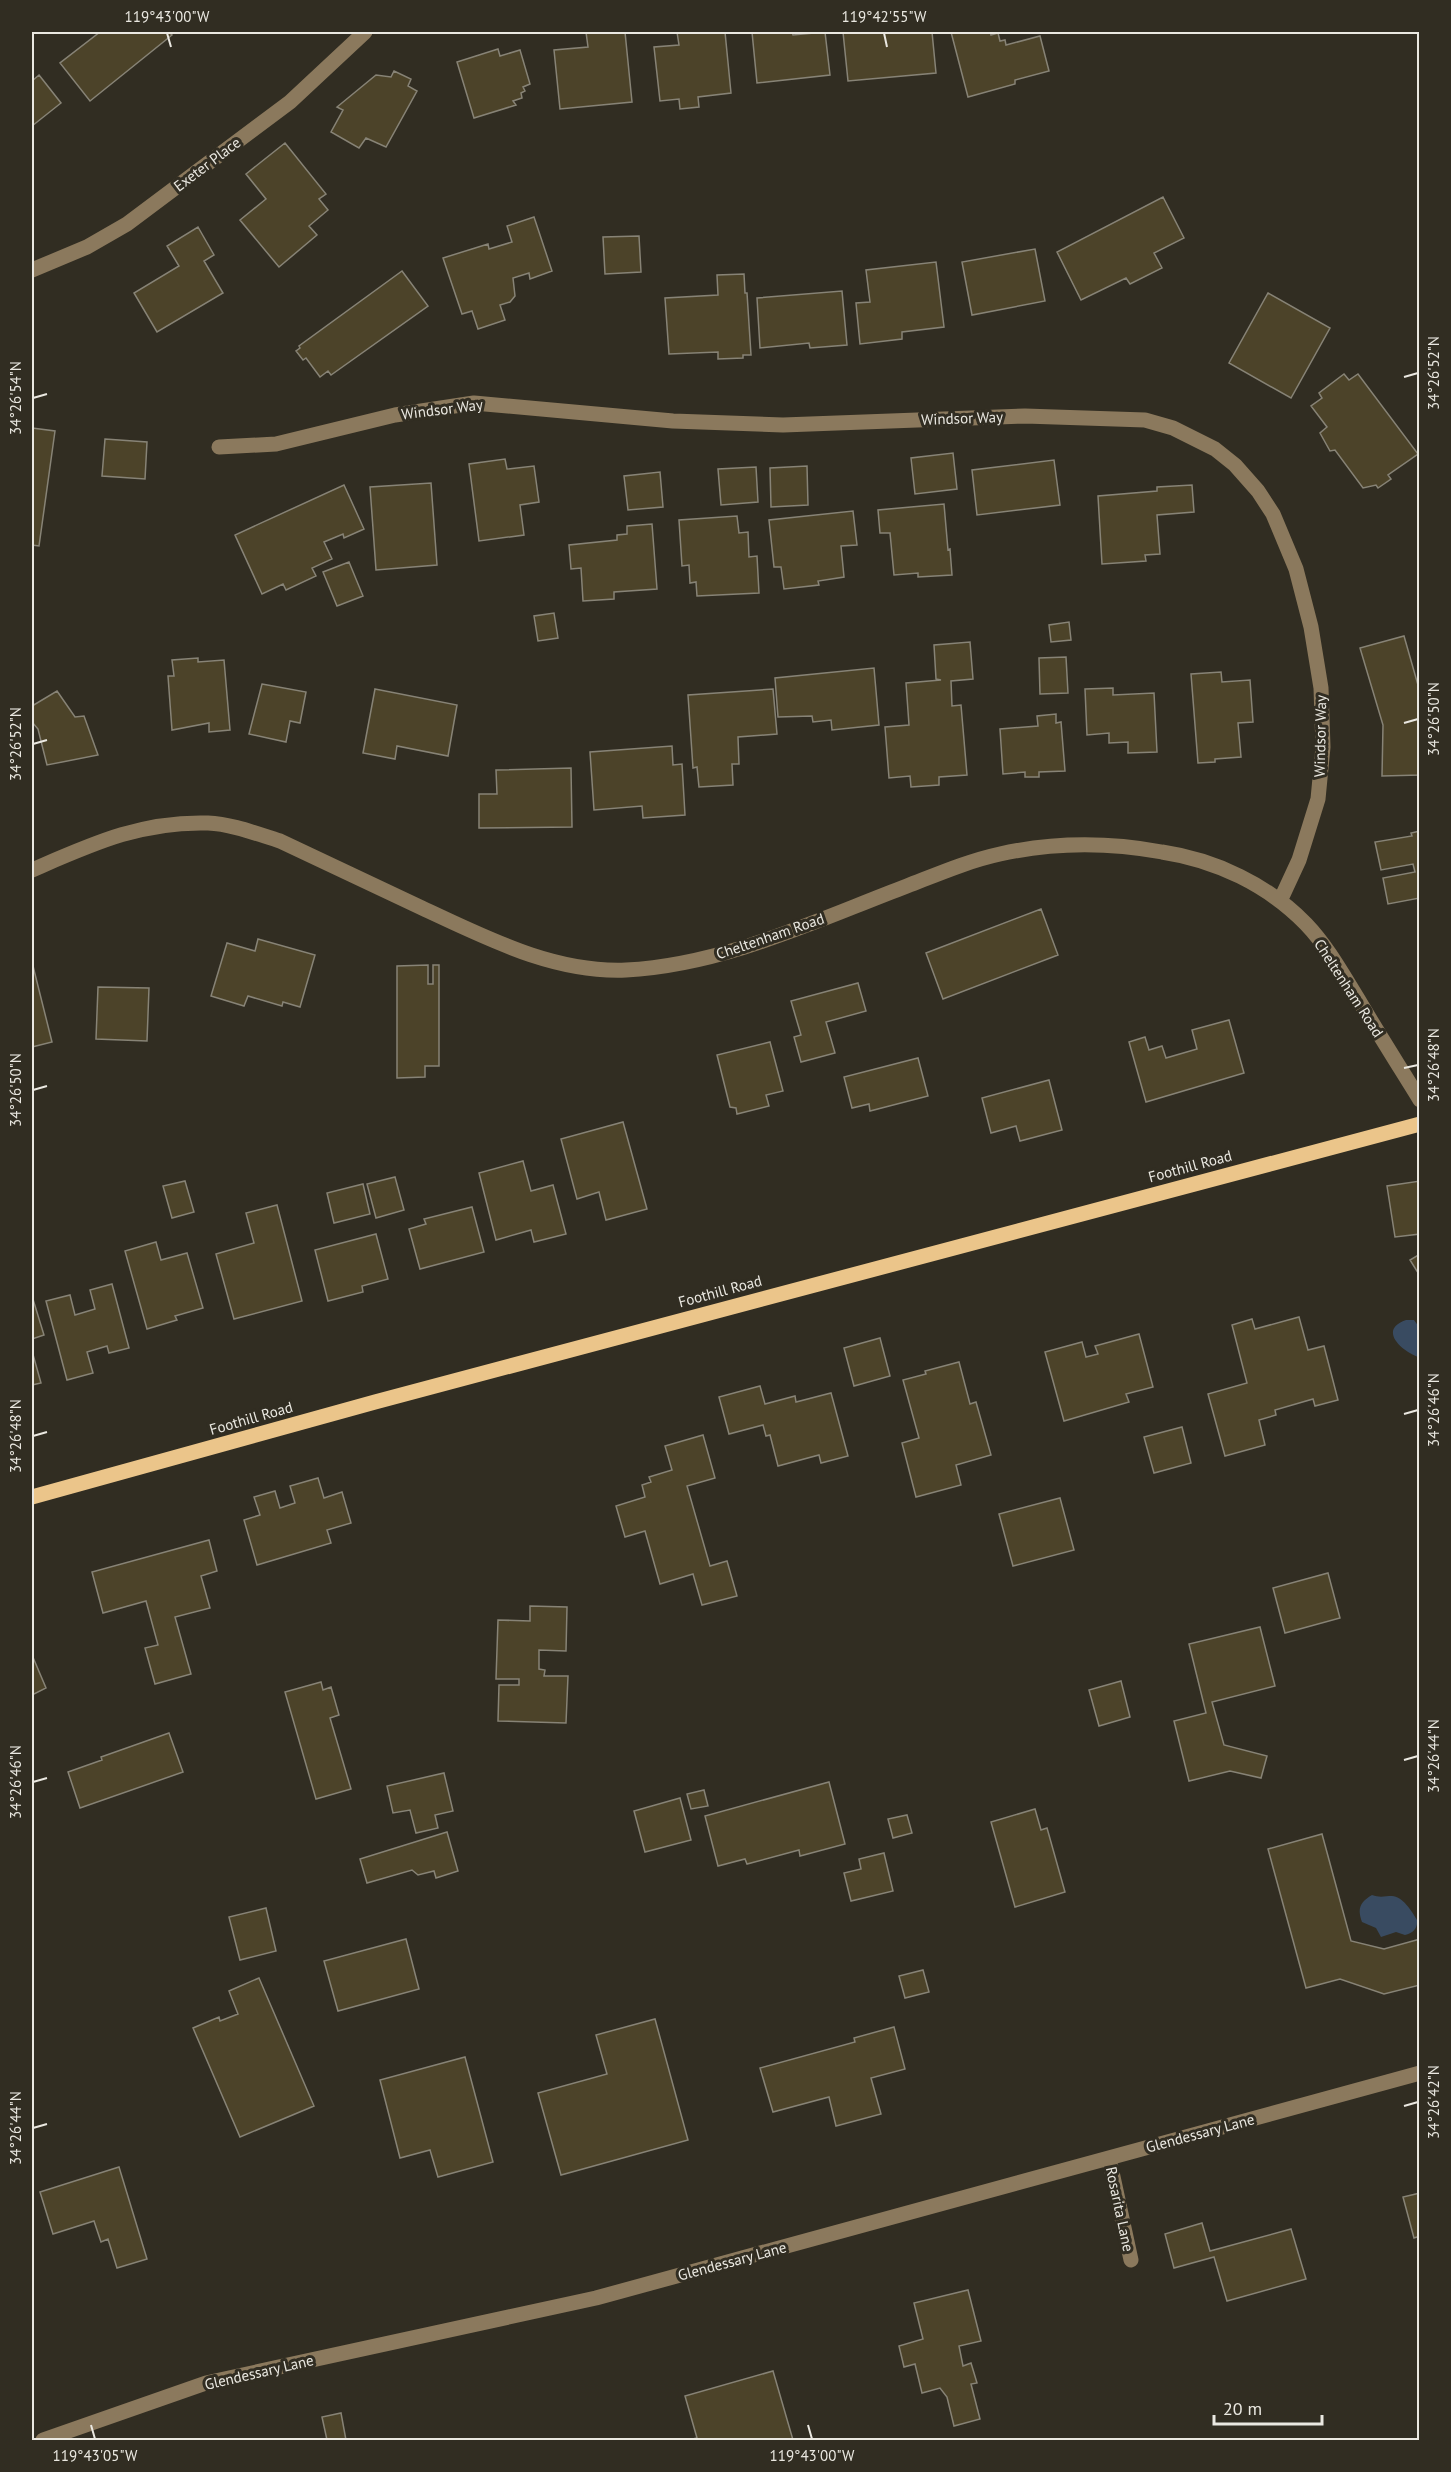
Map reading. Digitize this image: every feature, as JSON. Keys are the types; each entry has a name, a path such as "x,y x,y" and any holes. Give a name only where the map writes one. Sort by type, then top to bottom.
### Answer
{"main road":[{"name":"Foothill Road","path":"32,1497 375,1402 1419,1124"}],"street":[{"name":"Exeter Place","path":"32,270 87,247 127,224 290,102 365,32"},
{"name":"Windsor Way","path":"219,447 276,444 394,415 474,403 684,422 783,425 1025,416 1145,420 1173,428 1215,449 1235,465 1258,491 1273,514 1296,569 1311,627 1321,687 1323,747 1318,799 1299,860 1280,901"},
{"name":"Cheltenham Road","path":"32,870 110,836 161,825 210,823 280,841 503,945 542,959 583,968 625,970 700,959 768,939 961,866 1000,854 1062,845 1125,845 1186,856 1236,873 1280,901 1306,924 1328,951 1419,1100"},
{"name":"Glendessary Lane","path":"42,2440 79,2434 206,2383 596,2298 1419,2073"},
{"name":"Rosarita Lane","path":"1109,2158 1131,2259"}],"water":[{"path":"1406,1320 1414,1320 1419,1327 1419,1357 1400,1346 1393,1335 1398,1324"},
{"path":"1372,1895 1392,1896 1403,1901 1417,1920 1414,1930 1405,1935 1396,1932 1381,1937 1376,1928 1362,1922 1361,1906"}],"building":[{"path":"100,32 169,32 172,35 90,101 60,63"},
{"path":"586,32 625,32 632,102 560,109 554,50 588,47"},
{"path":"677,32 725,32 731,93 698,97 699,107 680,109 679,99 660,101 654,47 679,45"},
{"path":"752,32 792,32 793,35 825,32 830,75 757,83"},
{"path":"843,32 932,32 936,73 848,81"},
{"path":"951,32 990,32 991,35 998,33 1000,41 1005,40 1006,45 1040,36 1049,71 1015,80 1015,84 968,97"},
{"path":"498,49 500,56 520,50 530,84 523,87 525,91 521,93 522,98 513,101 516,105 474,118 457,62"},
{"path":"394,71 411,79 408,86 417,91 386,147 366,138 359,148 331,132 343,110 337,107 376,75 391,77"},
{"path":"39,75 61,103 32,126 32,81"},
{"path":"285,143 326,194 319,199 328,210 309,226 317,235 279,267 240,220 266,199 246,174"},
{"path":"1163,197 1184,238 1154,253 1162,268 1130,284 1126,278 1081,300 1057,252"},
{"path":"534,217 552,271 530,279 529,273 513,278 515,296 510,302 500,305 505,320 478,329 472,311 462,314 443,258 488,244 489,249 512,242 507,226"},
{"path":"198,227 214,255 204,261 223,293 157,332 134,293 179,266 167,246"},
{"path":"639,236 641,272 605,274 603,237"},
{"path":"1035,249 1045,301 972,315 962,262"},
{"path":"936,262 944,327 902,332 902,339 860,344 856,303 870,302 866,270"},
{"path":"402,271 428,306 331,375 328,371 320,377 306,358 303,360 296,351 300,348 299,346"},
{"path":"744,274 751,355 743,355 743,358 718,359 718,352 669,354 665,298 718,295 717,275"},
{"path":"842,291 847,345 810,348 809,343 760,348 757,298"},
{"path":"1268,293 1330,328 1291,398 1229,363"},
{"path":"1344,374 1349,380 1358,374 1418,454 1388,475 1391,479 1378,488 1376,485 1363,488 1335,450 1330,451 1320,433 1327,427 1311,406 1322,398 1319,393"},
{"path":"32,428 55,431 39,546 32,545"},
{"path":"105,439 147,442 145,479 102,476"},
{"path":"953,453 957,489 915,494 911,458"},
{"path":"505,459 507,469 534,466 539,502 520,505 524,535 479,541 469,464"},
{"path":"1054,460 1060,505 977,515 972,470"},
{"path":"807,466 808,505 771,507 770,468"},
{"path":"756,467 758,502 721,505 718,469"},
{"path":"660,472 663,507 628,510 624,476"},
{"path":"431,483 437,565 376,570 370,487"},
{"path":"344,485 364,529 344,538 343,534 324,542 332,559 312,568 316,576 286,590 283,584 262,594 235,535"},
{"path":"1192,485 1194,512 1157,515 1160,554 1145,555 1146,561 1102,564 1098,496 1157,491 1157,487"},
{"path":"944,504 952,575 918,577 918,573 894,575 890,533 880,533 878,510"},
{"path":"853,511 857,545 841,546 844,577 818,581 819,585 784,589 781,567 774,567 769,520"},
{"path":"737,516 739,533 748,532 749,557 757,556 759,593 697,596 696,582 690,583 689,565 682,566 679,520"},
{"path":"652,524 657,589 614,592 614,599 583,601 581,568 571,569 569,545 617,540 617,535 627,534 627,526"},
{"path":"349,562 363,596 337,606 323,572"},
{"path":"554,613 558,638 538,641 534,616"},
{"path":"1069,622 1071,640 1051,642 1049,625"},
{"path":"1404,636 1420,692 1420,775 1382,776 1383,725 1360,648"},
{"path":"970,642 973,679 951,681 952,706 961,705 967,775 939,777 939,785 911,787 910,776 889,778 885,727 909,725 906,683 941,680 936,679 934,645"},
{"path":"1066,657 1068,693 1040,694 1039,658"},
{"path":"198,658 198,662 224,660 230,730 209,732 209,723 172,730 168,676 174,676 172,660"},
{"path":"874,668 879,725 832,730 831,720 813,722 812,716 778,717 775,678"},
{"path":"1221,672 1222,682 1250,680 1253,722 1238,723 1241,757 1198,763 1191,674"},
{"path":"262,684 306,692 300,723 290,721 286,742 249,734"},
{"path":"1113,688 1113,695 1154,693 1157,752 1128,753 1128,742 1109,743 1109,733 1087,735 1085,689"},
{"path":"375,689 457,705 448,756 397,746 395,759 363,753"},
{"path":"773,689 777,734 738,737 739,764 732,764 733,785 699,787 697,767 693,768 688,695"},
{"path":"57,691 75,717 84,716 98,755 47,765 38,729 32,722 32,706"},
{"path":"1056,714 1056,723 1061,722 1065,771 1039,772 1039,777 1025,777 1025,772 1003,774 1000,729 1038,726 1037,716"},
{"path":"672,746 673,765 682,764 685,815 643,818 642,806 594,810 590,752"},
{"path":"571,768 572,827 479,828 479,794 497,794 496,770"},
{"path":"1420,831 1420,898 1388,904 1383,878 1415,872 1413,864 1381,870 1375,842 1412,836 1411,833"},
{"path":"1041,909 1058,955 943,999 926,953"},
{"path":"258,939 315,955 300,1007 283,1002 282,1006 248,996 244,1006 211,996 227,943 255,951"},
{"path":"32,962 52,1042 32,1047"},
{"path":"428,965 428,984 433,984 433,965 439,965 439,1066 425,1066 425,1077 397,1078 397,966"},
{"path":"858,983 866,1011 826,1022 835,1053 801,1062 794,1037 801,1035 791,1001"},
{"path":"98,987 149,988 147,1041 96,1039"},
{"path":"1229,1020 1244,1073 1146,1102 1129,1042 1145,1037 1149,1050 1162,1046 1166,1058 1197,1049 1192,1030"},
{"path":"770,1042 783,1091 766,1095 769,1106 737,1114 736,1108 730,1107 717,1055"},
{"path":"918,1058 928,1096 870,1111 869,1104 852,1108 844,1077"},
{"path":"1049,1080 1062,1130 1020,1141 1016,1126 991,1133 982,1098"},
{"path":"623,1122 647,1209 606,1220 599,1192 577,1199 561,1139"},
{"path":"523,1161 531,1191 553,1185 566,1234 534,1242 531,1230 496,1240 479,1173"},
{"path":"395,1177 404,1210 376,1218 367,1184"},
{"path":"185,1181 194,1212 172,1218 163,1186"},
{"path":"1420,1181 1420,1234 1395,1237 1387,1186"},
{"path":"363,1184 370,1214 334,1223 327,1193"},
{"path":"277,1205 302,1301 234,1319 216,1254 254,1243 246,1213"},
{"path":"472,1207 484,1252 420,1269 409,1229 426,1224 424,1219"},
{"path":"376,1234 388,1279 362,1286 363,1292 328,1301 315,1250"},
{"path":"156,1242 161,1260 187,1253 203,1308 175,1316 177,1320 147,1329 125,1251"},
{"path":"1420,1254 1420,1276 1410,1260"},
{"path":"112,1284 129,1348 109,1353 107,1346 87,1352 93,1373 67,1380 46,1301 70,1295 75,1315 95,1309 90,1290"},
{"path":"32,1296 44,1335 32,1339"},
{"path":"1299,1317 1308,1350 1324,1346 1338,1400 1315,1406 1313,1399 1275,1410 1276,1415 1259,1420 1265,1445 1225,1456 1208,1394 1247,1383 1232,1325 1252,1319 1255,1329"},
{"path":"1139,1334 1153,1387 1126,1394 1129,1402 1064,1421 1045,1352 1082,1342 1086,1357 1098,1354 1095,1346"},
{"path":"880,1338 890,1376 854,1386 844,1348"},
{"path":"32,1351 41,1383 32,1385"},
{"path":"959,1362 970,1404 976,1402 991,1455 956,1465 961,1485 916,1497 902,1443 919,1438 903,1380 926,1374 925,1371"},
{"path":"760,1386 765,1404 795,1396 796,1402 831,1393 848,1456 821,1463 819,1455 778,1466 770,1435 766,1436 763,1425 729,1434 719,1397"},
{"path":"1182,1427 1191,1463 1154,1473 1144,1437"},
{"path":"703,1435 715,1478 687,1486 710,1566 727,1561 737,1596 702,1605 693,1574 660,1584 645,1531 625,1537 616,1506 645,1497 642,1485 651,1482 649,1477 672,1470 665,1446"},
{"path":"318,1478 324,1498 342,1492 351,1523 327,1530 331,1543 257,1565 244,1520 260,1515 254,1497 275,1491 280,1508 295,1503 290,1486"},
{"path":"1060,1498 1074,1550 1013,1566 999,1514"},
{"path":"209,1540 217,1571 201,1576 210,1608 175,1617 191,1674 155,1684 145,1648 158,1645 146,1601 103,1613 92,1572"},
{"path":"1328,1573 1340,1618 1285,1633 1273,1588"},
{"path":"530,1606 567,1607 566,1651 539,1650 539,1669 545,1670 544,1676 568,1676 566,1723 498,1721 499,1685 519,1685 519,1679 496,1679 498,1620 530,1621"},
{"path":"1260,1627 1275,1686 1212,1702 1224,1745 1267,1756 1261,1778 1230,1771 1189,1781 1174,1721 1206,1713 1189,1644"},
{"path":"32,1655 46,1688 32,1695"},
{"path":"1121,1681 1130,1717 1099,1726 1089,1690"},
{"path":"321,1682 323,1690 331,1687 339,1715 330,1718 351,1789 316,1799 285,1692"},
{"path":"169,1733 183,1772 80,1808 68,1772 102,1760 101,1757"},
{"path":"444,1773 453,1811 435,1815 438,1828 416,1833 410,1810 393,1813 387,1786"},
{"path":"829,1782 845,1844 800,1856 799,1850 747,1864 745,1859 718,1866 705,1816"},
{"path":"704,1790 708,1806 691,1809 687,1794"},
{"path":"680,1798 691,1840 645,1852 634,1811"},
{"path":"1035,1809 1041,1830 1047,1828 1065,1892 1015,1907 991,1822"},
{"path":"907,1815 912,1833 893,1838 888,1819"},
{"path":"447,1832 458,1871 436,1878 434,1871 418,1875 412,1870 367,1883 360,1859"},
{"path":"1322,1834 1351,1941 1384,1949 1420,1939 1420,1985 1384,1994 1340,1979 1306,1988 1268,1849"},
{"path":"884,1853 893,1891 851,1901 844,1873 861,1869 859,1859"},
{"path":"266,1908 276,1951 240,1960 229,1917"},
{"path":"406,1939 419,1989 338,2011 324,1961"},
{"path":"923,1970 929,1992 905,1998 899,1976"},
{"path":"259,1978 314,2106 240,2137 193,2028 219,2017 220,2021 238,2014 229,1991"},
{"path":"655,2019 688,2140 561,2175 538,2093 607,2074 596,2035"},
{"path":"894,2027 905,2069 871,2078 881,2114 836,2126 829,2097 773,2112 760,2068 855,2042 854,2038"},
{"path":"465,2057 493,2162 438,2177 430,2150 400,2158 380,2080"},
{"path":"119,2167 147,2259 117,2268 108,2239 101,2242 94,2221 53,2234 40,2192"},
{"path":"1420,2193 1420,2236 1414,2238 1403,2197"},
{"path":"1202,2223 1210,2251 1291,2229 1306,2279 1227,2301 1214,2257 1174,2268 1165,2234"},
{"path":"968,2290 981,2341 959,2346 963,2366 971,2363 977,2383 971,2384 980,2419 954,2426 947,2397 940,2388 922,2393 915,2364 904,2367 899,2346 923,2339 914,2303"},
{"path":"773,2371 793,2440 688,2440 697,2438 685,2396"},
{"path":"341,2413 346,2440 327,2440 322,2417"}]}
